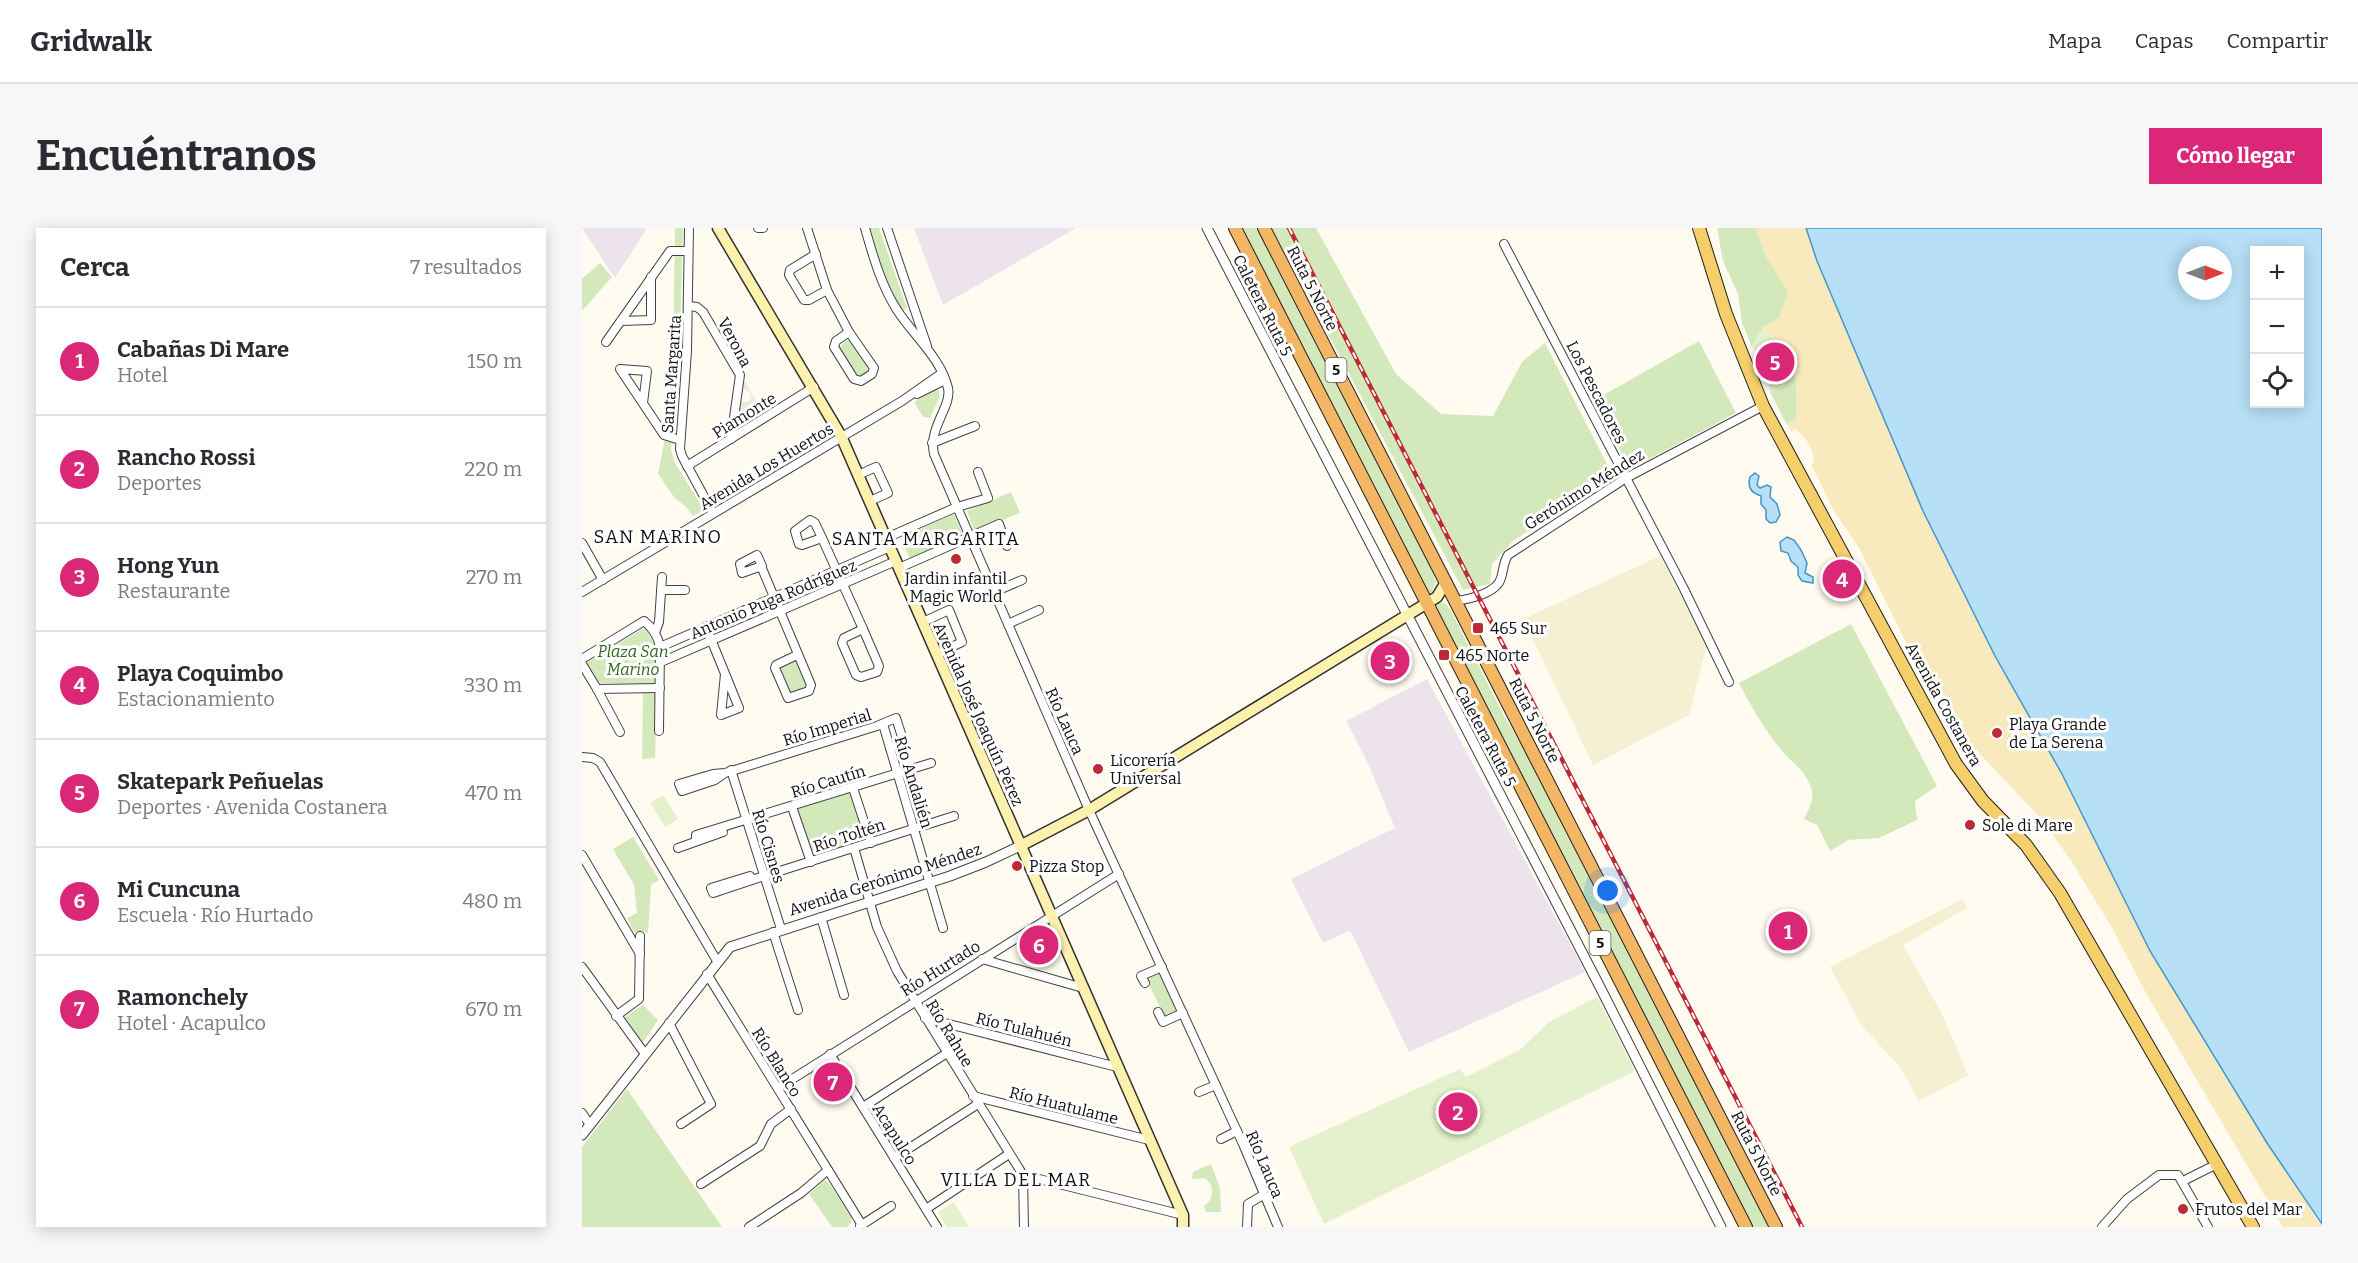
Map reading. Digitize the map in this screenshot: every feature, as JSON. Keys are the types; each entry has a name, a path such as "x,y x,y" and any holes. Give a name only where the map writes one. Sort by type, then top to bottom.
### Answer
{"highway":[{"name":"5","path":"1235,228 1425,604 1746,1227"},
{"name":"Ruta 5 Norte","path":"1264,228 1776,1227"}],"main road":[{"name":"Avenida José Joaquín Pérez","path":"718,228 842,436 1183,1215 1183,1227"},
{"name":"Avenida Costanera","path":"1699,228 1726,314 1763,406 1956,764 1983,801 2026,845 2060,893 2253,1227"},
{"path":"1406,616 1437,597 1446,582"},
{"path":"1437,597 1456,601"},
{"name":"Avenida Gerónimo Méndez","path":"1020,846 1089,810 1406,616"}],"street":[{"name":"Santa Margarita","path":"688,228 688,306 681,453 713,513"},
{"path":"758,228 763,228"},
{"path":"807,228 827,290 849,332 873,368 872,374 861,381 854,379 835,349 836,341 849,332"},
{"path":"865,228 889,296 896,309 930,353 948,388 948,399 934,431 932,443"},
{"path":"887,228 930,353"},
{"name":"Caletera Ruta 5","path":"1207,228 1601,989 1721,1227"},
{"name":"Los Pescadores","path":"1504,244 1684,589 1729,682"},
{"path":"606,342 670,251 688,251"},
{"path":"816,254 790,270 789,274 804,300 827,290"},
{"path":"621,321 651,320 651,276"},
{"name":"Verona","path":"688,306 694,306 703,312 740,375 731,439"},
{"path":"642,403 647,371 620,369 642,403 664,435 680,440"},
{"name":"Avenida Los Huertos","path":"582,592 943,376"},
{"name":"Piamonte","path":"687,466 814,387"},
{"name":"Gerónimo Méndez","path":"1456,601 1467,600 1496,586 1501,579 1508,555 1626,478 1763,406"},
{"path":"932,443 975,426"},
{"name":"Río Lauca","path":"932,443 934,454 1089,810 1237,1131 1278,1227"},
{"path":"858,475 876,467 888,493 870,501"},
{"name":"Antonio Puga Rodríguez","path":"660,647 836,570 957,507 988,498 978,472"},
{"name":"Antonio Puga Rodríguez","path":"661,662 843,584 898,565 999,524 1007,546"},
{"path":"822,538 843,584 863,629 879,666 877,672 861,677 856,675 842,643 843,639 863,629"},
{"path":"582,543 603,580"},
{"path":"761,566 797,655 812,685 809,691 791,698 786,696 774,668 776,664 797,655"},
{"path":"655,633 659,622 662,577"},
{"path":"994,592 1022,580"},
{"path":"661,590 685,590"},
{"path":"923,622 949,610 962,642 937,654"},
{"path":"1008,624 1038,610"},
{"path":"582,659 644,621 655,633 660,647 659,731"},
{"path":"706,627 739,708 721,715 725,674"},
{"path":"582,664 620,732"},
{"path":"597,688 660,688"},
{"name":"Río Imperial","path":"728,772 715,780 682,791 679,784 728,772 883,724 896,717 904,743 890,748"},
{"name":"Río Andalién","path":"883,724 944,928"},
{"path":"582,757 593,758 600,762 717,961"},
{"name":"Río Cautín","path":"678,848 730,829 734,825 931,763"},
{"name":"Río Cisnes","path":"728,772 747,821 764,876 798,1011"},
{"path":"853,788 871,843"},
{"path":"792,807 811,862"},
{"name":"Río Toltén","path":"752,880 954,816"},
{"name":"Avenida Gerónimo Méndez","path":"582,1135 717,961 734,944 968,869 1020,846"},
{"name":"Río Rahue","path":"854,848 869,901 889,956 1023,1175"},
{"path":"582,855 640,954"},
{"name":"Río Hurtado","path":"778,1088 914,1000 1119,874"},
{"path":"820,917 844,995"},
{"path":"616,1016 639,999 640,936"},
{"path":"982,958 1083,987"},
{"path":"582,967 645,1054"},
{"path":"1145,983 1141,976 1162,967"},
{"name":"Río Blanco","path":"707,974 860,1226"},
{"path":"1158,1012 1163,1022 1183,1013"},
{"name":"Río Tulahuén","path":"925,1018 1117,1067"},
{"path":"669,1023 711,1104 681,1124"},
{"path":"863,1107 947,1053"},
{"name":"Acapulco","path":"830,1054 937,1227"},
{"path":"1199,1092 1216,1085"},
{"name":"Río Huatulame","path":"973,1096 1149,1140"},
{"path":"894,1158 978,1104"},
{"path":"701,1184 760,1146 771,1124 791,1109"},
{"path":"582,1113 590,1125"},
{"path":"1221,1138 1237,1131"},
{"path":"926,1209 1009,1154"},
{"path":"2183,1181 2217,1164"},
{"path":"749,1227 801,1193 828,1170"},
{"path":"1024,1227 1023,1175 1183,1215"},
{"path":"2102,1227 2127,1199 2159,1175 2178,1175 2208,1227"},
{"path":"1247,1227 1248,1204 1263,1195"},
{"path":"860,1226 891,1206"}],"shaded area":[{"path":"582,228 647,228 615,278"},
{"path":"914,228 1076,228 943,305"},
{"path":"743,382 763,414 761,416 754,411 755,419 746,425 744,418 739,418 741,402 750,401 751,395 747,390 743,390"},
{"path":"1660,556 1707,644 1689,715 1593,765 1523,619"},
{"path":"1427,679 1585,972 1409,1052 1350,930 1323,943 1291,879 1395,828 1367,761 1346,721"},
{"path":"1963,899 1967,908 1903,945 1943,1016 1968,1075 1919,1101 1900,1067 1862,1026 1830,967"}],"green space":[{"path":"675,228 683,228 679,374 671,450 675,463 704,510 693,516 674,497 658,474 668,423 673,358"},
{"path":"868,228 879,228 907,308 901,312 879,265"},
{"path":"1241,228 1258,228 1430,566 1436,582 1432,592 1428,593"},
{"path":"1272,228 1316,228 1396,374 1441,414 1493,416 1522,362 1545,343 1613,476 1513,541 1492,564 1490,584 1463,590"},
{"path":"1717,228 1756,228 1766,256 1789,292 1779,318 1762,328 1763,332 1759,333 1752,347 1742,323 1738,294 1723,261"},
{"path":"600,263 612,277 582,311 582,279"},
{"path":"1759,333 1771,334 1789,363 1784,386 1770,392 1764,365 1752,347"},
{"path":"849,339 852,340 869,369 869,372 859,377 838,348"},
{"path":"1699,341 1736,413 1630,469 1593,401"},
{"path":"1789,363 1796,382 1796,421 1786,423 1770,392 1784,386"},
{"path":"938,388 940,396 930,418 923,417 914,402"},
{"path":"1011,492 1020,513 975,532 967,511"},
{"path":"954,514 963,535 910,559 901,538"},
{"path":"1445,603 1450,609 1504,716 1538,772 1771,1227 1751,1227 1432,605"},
{"path":"1851,624 1937,786 1915,801 1917,820 1879,838 1848,840 1830,851 1817,825 1804,819 1812,800 1809,782 1770,735 1753,710 1739,683"},
{"name":"Plaza San Marino","path":"646,629 657,650 656,684 598,683 586,663"},
{"path":"629,647 644,647 644,676 628,675"},
{"path":"797,659 809,687 791,695 777,669"},
{"path":"643,692 657,693 655,758 642,759"},
{"path":"850,791 866,840 813,858 797,808"},
{"path":"663,795 678,819 665,827 650,803"},
{"path":"633,837 659,880 651,885 648,933 634,932 627,918 637,913 634,885 613,849"},
{"path":"1160,972 1177,1010 1164,1016 1146,978"},
{"path":"1597,997 1635,1071 1324,1224 1289,1147 1460,1069 1466,1077 1521,1049 1549,1022"},
{"path":"643,1005 658,1020 642,1044 623,1018"},
{"path":"627,1089 722,1227 582,1227 582,1147"},
{"path":"1211,1164 1220,1188 1221,1212 1206,1212 1204,1206 1211,1197 1211,1185 1205,1178 1192,1179 1193,1172"},
{"path":"825,1180 851,1216 852,1222 847,1227 832,1227 809,1194"},
{"path":"954,1202 969,1227 947,1227 938,1212"}],"sand":[{"name":"Playa Grande de La Serena","path":"1756,228 1806,228 1817,261 1923,511 1995,656 2062,774 2150,951 2210,1051 2322,1227 2283,1227 2072,862 2043,821 1967,740 1959,741 1951,724 1947,698 1940,688 1926,677 1916,662 1859,548 1834,511 1811,464 1814,463 1809,444 1795,429 1792,432 1786,423 1796,421 1796,382 1785,355 1771,334 1763,332 1762,328 1779,318 1788,292 1766,256"}],"water":[{"path":"1806,228 2322,228 2322,1224 2267,1143 2150,951 2062,774 1995,656 1923,511 1817,261"},
{"path":"1755,473 1759,476 1757,485 1760,488 1767,485 1771,487 1770,497 1777,504 1780,515 1776,522 1770,523 1766,519 1766,510 1761,504 1761,496 1752,491 1750,487 1750,477"},
{"path":"1787,537 1794,540 1801,550 1807,563 1805,573 1813,577 1813,583 1802,581 1798,575 1798,567 1791,561 1788,553 1781,551 1780,542"}],"railway":[{"path":"1289,228 1802,1227"}],"place":[{"name":"Skatepark Peñuelas","path":"1775,362"},
{"name":"Jardin infantil Magic World","path":"956,559"},
{"name":"Playa Coquimbo","path":"1842,579"},
{"name":"465 Sur","path":"1478,628"},
{"name":"465 Norte","path":"1444,655"},
{"name":"Hong Yun","path":"1390,661"},
{"name":"Playa Grande de La Serena","path":"1997,733"},
{"name":"Licorería Universal","path":"1098,769"},
{"name":"Sole di Mare","path":"1970,825"},
{"name":"Pizza Stop","path":"1017,866"},
{"name":"Cabañas Di Mare","path":"1788,931"},
{"name":"Mi Cuncuna","path":"1039,945"},
{"name":"Ramonchely","path":"833,1082"},
{"name":"Rancho Rossi","path":"1458,1112"},
{"name":"Frutos del Mar","path":"2183,1209"}],"district":[{"name":"SAN MARINO","path":"658,537"},
{"name":"SANTA MARGARITA","path":"926,539"},
{"name":"VILLA DEL MAR","path":"1016,1180"}]}
